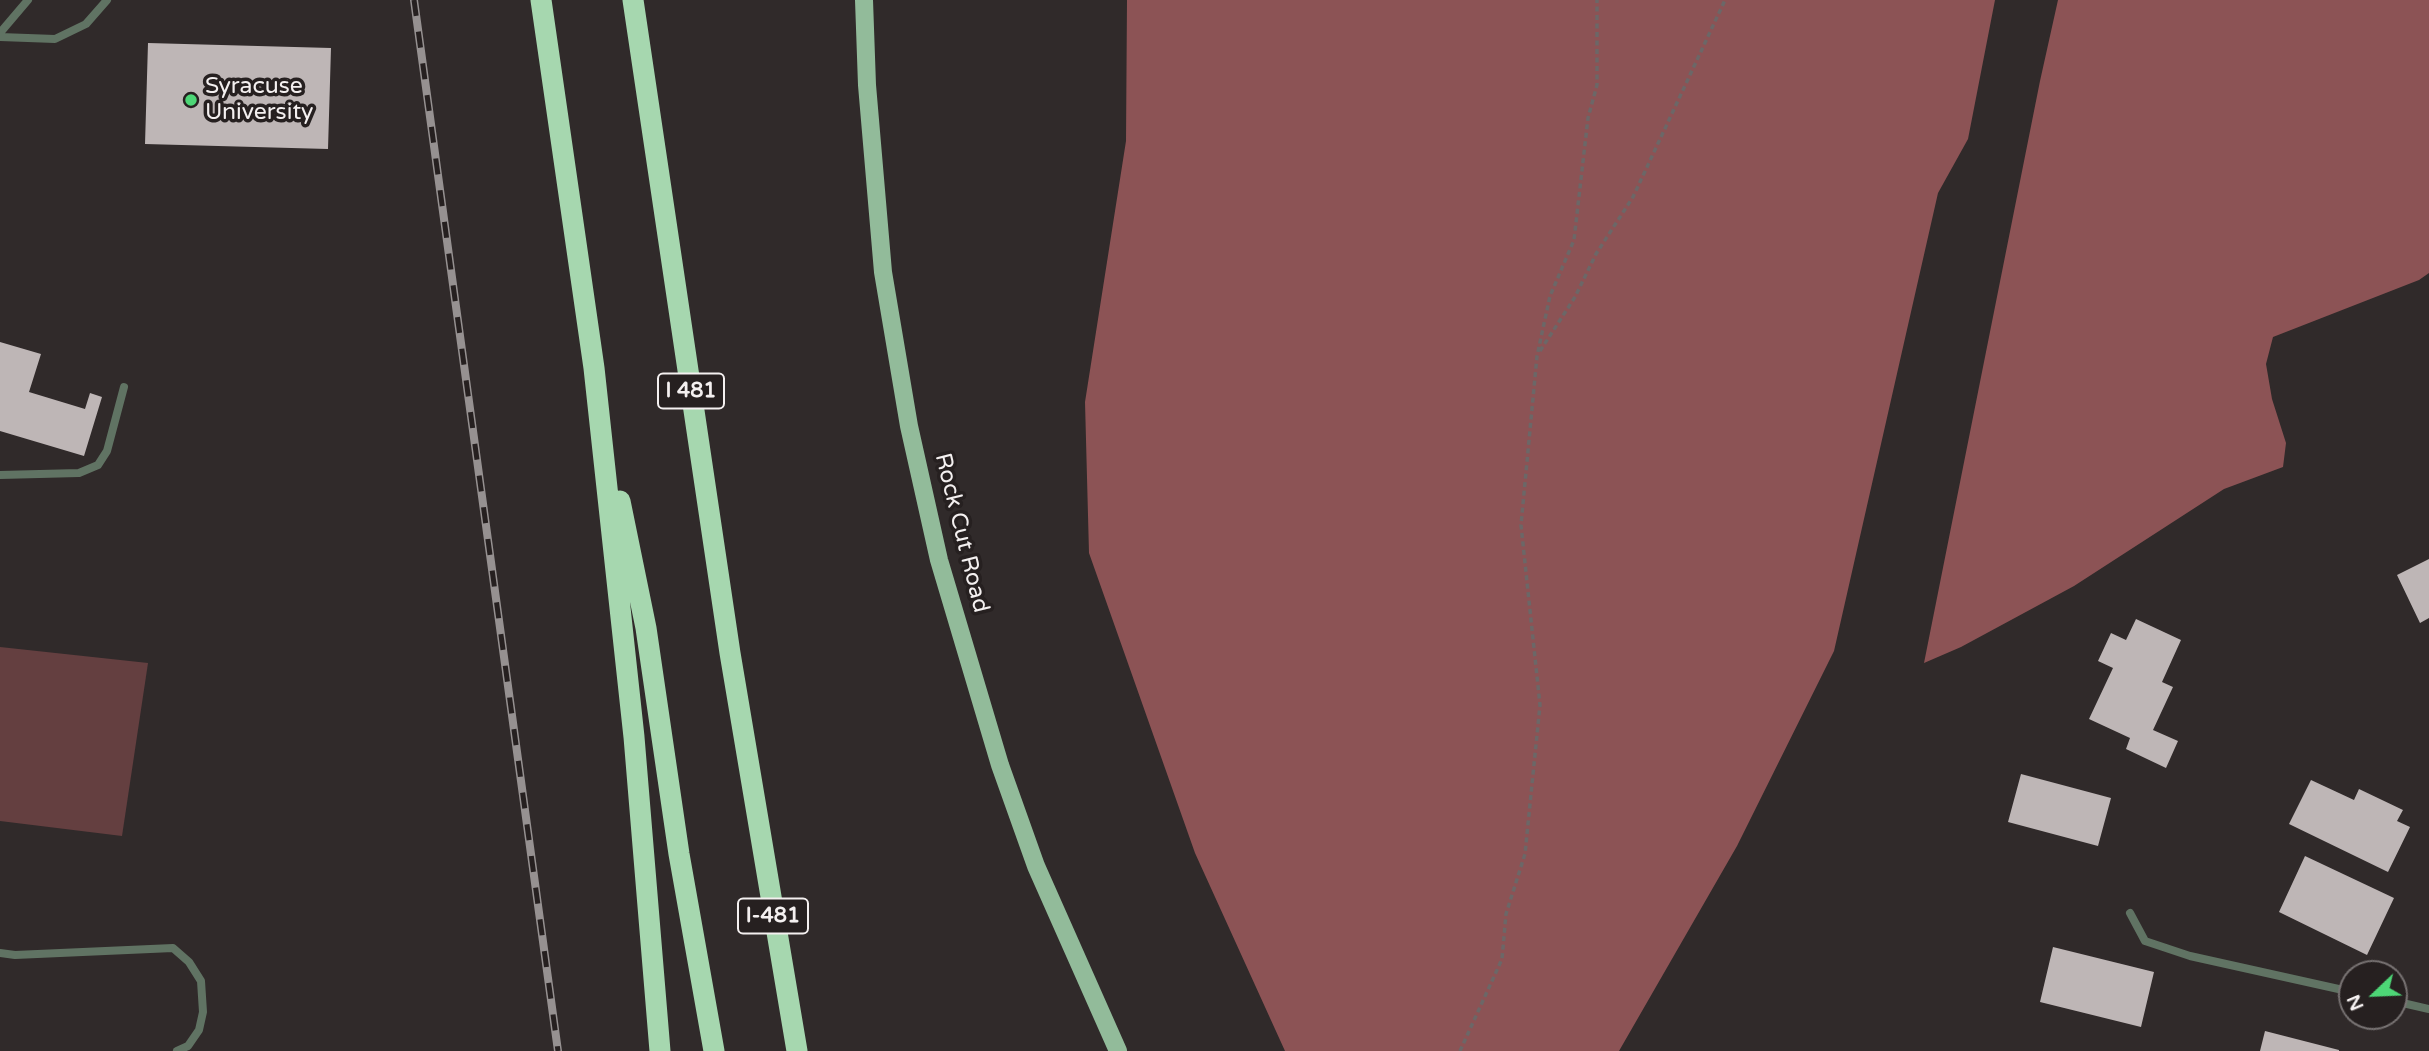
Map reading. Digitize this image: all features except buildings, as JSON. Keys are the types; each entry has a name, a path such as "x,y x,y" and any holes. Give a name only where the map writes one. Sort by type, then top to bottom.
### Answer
{"highway":[{"path":"541,0 594,368 634,737 660,1051"},
{"name":"I 481","path":"634,0 751,781"},
{"path":"594,368 646,628 678,854 714,1051"},
{"name":"I-481","path":"751,781 797,1051"}],"main road":[{"name":"Rock Cut Road","path":"864,0 867,85 883,272 909,426 939,561 1000,765 1036,866 1118,1051"}],"lane":[{"path":"0,35 28,0"},
{"path":"0,35 55,39 86,24 107,0"},
{"path":"0,475 79,473 98,465 107,451 124,387"},
{"path":"2130,913 2145,941 2190,956 2338,989"},
{"path":"0,953 15,955 173,948 189,962 201,981 203,1012 199,1030 188,1046 177,1051"},
{"path":"2408,1004 2429,1009"}],"path":[{"path":"1460,1051 1502,959 1506,914 1525,854 1539,705 1521,526 1537,356 1550,296 1574,240 1588,118 1597,85 1597,0"},
{"path":"1537,356 1633,197 1725,0"}],"shaded area":[{"path":"1127,0 1995,0 1968,139 1938,193 1834,651 1737,846 1619,1051 1285,1051 1195,853 1089,553 1085,402 1126,141"},
{"path":"2058,0 2429,0 2429,273 2419,280 2273,337 2266,364 2272,399 2286,443 2283,467 2224,489 2074,586 1961,647 1924,663 2040,81"},
{"path":"0,647 148,663 122,836 0,821"}],"railway":[{"path":"414,0 558,1051"}],"place":[{"name":"Syracuse University","path":"191,100"}]}
